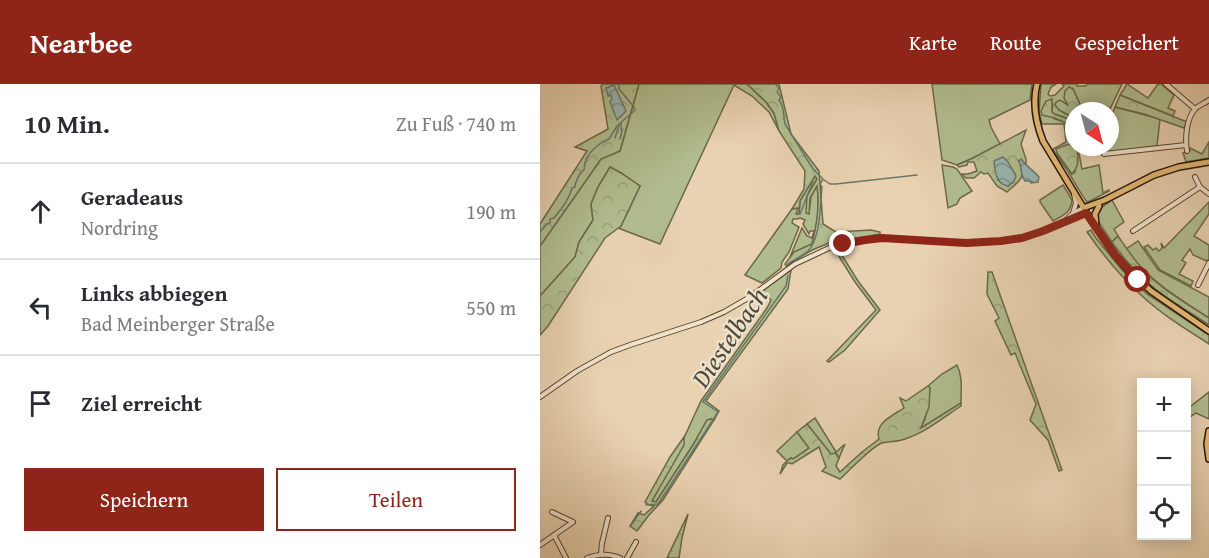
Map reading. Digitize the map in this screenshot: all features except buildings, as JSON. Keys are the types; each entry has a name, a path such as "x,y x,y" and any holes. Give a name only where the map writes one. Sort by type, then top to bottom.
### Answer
{"main road":[{"path":"1036,84 1035,111 1038,130 1049,153 1096,228 1115,255 1138,280 1209,331"},
{"path":"1085,211 1154,175 1179,167 1209,162"},
{"path":"1096,228 1095,214 1105,200"},
{"path":"1085,211 1099,206"},
{"path":"1209,431 1207,444 1209,459"}],"street":[{"path":"1166,84 1195,109"},
{"path":"1187,151 1186,132 1195,109 1209,100"},
{"path":"1119,152 1186,145"},
{"path":"1195,177 1200,187 1209,194"},
{"path":"1133,231 1200,187"},
{"path":"1065,221 1075,208 1074,193"},
{"path":"1071,215 1085,211"},
{"path":"540,397 577,371 611,352 724,312 750,297 795,264 829,248 882,238 966,243 1022,238 1043,231 1085,211"},
{"path":"1198,285 1209,263"},
{"path":"540,545 573,522 552,512"},
{"path":"602,554 602,543 608,518"},
{"path":"554,535 566,558"},
{"path":"627,558 636,542"},
{"path":"587,558 602,554 620,558"}],"green space":[{"path":"603,84 639,84 620,151 601,159 540,246 540,224 587,151 575,147 608,129 601,86"},
{"path":"639,84 747,84 774,113 779,131 769,112 752,96 734,85 660,244 618,228 640,186 610,167 591,204 593,220 579,242 575,257 540,296 540,246 601,159 620,151"},
{"path":"747,84 779,84 791,134 819,171 823,224 836,232 871,230 880,232 880,234 829,243 812,250 786,266 785,264 794,252 812,244 818,215 817,186 810,198 809,214 806,213 807,196 817,179 815,176 800,201 799,214 796,214 798,208 792,209 804,189 805,171 779,131 774,113"},
{"path":"932,84 1032,84 1030,100 989,120 1000,144 957,165 942,160"},
{"path":"1041,84 1056,84 1051,87 1048,94 1050,96 1055,95 1064,86 1062,84 1086,86 1087,84 1122,84 1113,102 1079,102 1073,89 1072,102 1065,102 1065,109 1059,110 1065,113 1065,118 1052,112 1053,103 1046,116 1065,122 1065,133 1064,124 1042,124 1039,112"},
{"path":"1127,84 1148,98 1158,84 1161,84 1174,95 1168,108 1175,111 1173,116 1120,95"},
{"path":"1069,87 1073,89 1079,102 1066,102 1064,98 1065,91"},
{"path":"1120,95 1187,122 1184,128 1119,108 1119,102 1117,102"},
{"path":"1052,99 1052,112 1065,118 1065,124 1059,119 1042,115 1041,111 1046,101"},
{"path":"1060,100 1065,103 1065,113 1055,105"},
{"path":"1119,108 1160,119 1157,146 1119,151"},
{"path":"1026,130 1021,144 1026,165 1019,161 1022,175 1007,192 997,186 988,173 981,172 974,178 966,178 962,174 977,171 974,162 968,162 967,165 959,167 957,165","holes":["1005,159 1015,174 1014,181 1008,186 998,180 995,162"]},
{"path":"1209,142 1209,158 1186,162 1183,153 1190,151 1190,148 1202,154"},
{"path":"1065,143 1057,154 1072,174 1075,172 1076,156 1080,156 1082,169 1099,165 1103,193 1109,191 1087,202 1053,149"},
{"path":"1065,146 1065,156 1078,156 1077,166 1072,174 1057,153 1056,149"},
{"path":"942,165 957,169 972,191 960,198 957,204 948,208"},
{"path":"610,167 640,186 621,226 605,238 540,335 540,296 575,257 579,242 593,220 591,204"},
{"path":"815,175 817,179 807,196 809,213 811,197 817,185 818,214 812,244 794,252 790,257 802,228 807,236 812,238 814,231 810,231 809,234 803,224 805,220 793,219 792,223 799,227 781,268 762,283 745,275 792,209 798,207 799,214 800,201"},
{"path":"1063,185 1072,200 1070,208 1053,221 1040,200"},
{"path":"1112,200 1124,222 1114,229 1118,236 1112,242 1097,216 1101,208"},
{"path":"1209,202 1209,214 1194,236 1209,245 1209,259 1207,261 1193,255 1190,249 1182,260 1186,263 1179,274 1193,281 1191,286 1160,270 1144,247 1148,245 1153,250 1156,248 1159,251 1162,248 1161,243 1164,248"},
{"path":"1091,230 1123,271 1147,294 1209,335 1209,344 1165,315 1133,288 1093,241 1087,232"},
{"path":"1118,236 1147,274 1169,292 1209,318 1209,325 1150,285 1126,261 1112,242"},
{"path":"1138,241 1158,270 1209,297 1209,318 1164,288 1143,270 1126,249"},
{"path":"838,249 880,310 845,350 829,362 827,361 876,310 835,250"},
{"path":"791,270 788,289 706,401 719,411 714,420 707,421 656,502 652,501 701,401 767,308 771,300 761,292"},
{"path":"988,272 992,272 1062,470 1059,471 1048,440 1030,420 1036,404 1015,353 1011,355 995,321 999,318 987,294"},
{"path":"957,365 961,379 961,403 920,429 925,419 930,388 928,386"},
{"path":"928,386 930,388 929,407 921,428 961,403 961,406 920,433 878,445 840,479 822,471 826,467 819,447 792,464 787,463 780,474 787,461 809,448 797,432 807,424 831,454 836,453 839,458 836,466 840,472 879,439 878,433 882,424 904,408 900,398 906,401"},
{"path":"1209,392 1209,419 1196,413 1191,416 1191,406"},
{"path":"815,418 836,452 845,444 839,458 836,453 831,454 807,424"},
{"path":"707,420 714,420 663,500 637,531 630,526 638,513 644,515 654,506 645,502 670,457 684,437 684,445 652,501 656,502"},
{"path":"797,432 809,448 787,461 777,451"},
{"path":"688,514 679,558 667,558"}],"water":[{"path":"614,85 626,111 617,120 610,102 611,95 608,96 606,88"},
{"path":"1003,157 1016,176 1008,186 1001,183 995,169 994,161"},
{"path":"1021,159 1039,177 1038,182 1025,181 1019,161"}],"waterway":[{"path":"540,232 565,204 584,170 590,152 609,139 617,126 635,110 619,89 619,84"},
{"name":"Diestelbach","path":"775,84 779,88 777,92 781,97 779,100 785,124 813,169 823,179 820,184 822,187 820,211 815,238 808,251 788,264"},
{"path":"620,139 621,123"},
{"path":"615,138 619,125"},
{"path":"824,180 830,184 836,184 917,175"},
{"path":"800,214 813,181"},
{"name":"Diestelbach","path":"646,505 658,504 718,412 703,402 786,286 788,275"},
{"name":"Diestelbach","path":"631,525 641,511"}],"route":[{"path":"843,244 882,238 966,243 1001,241 1022,238 1086,213 1115,255 1138,280"}]}
